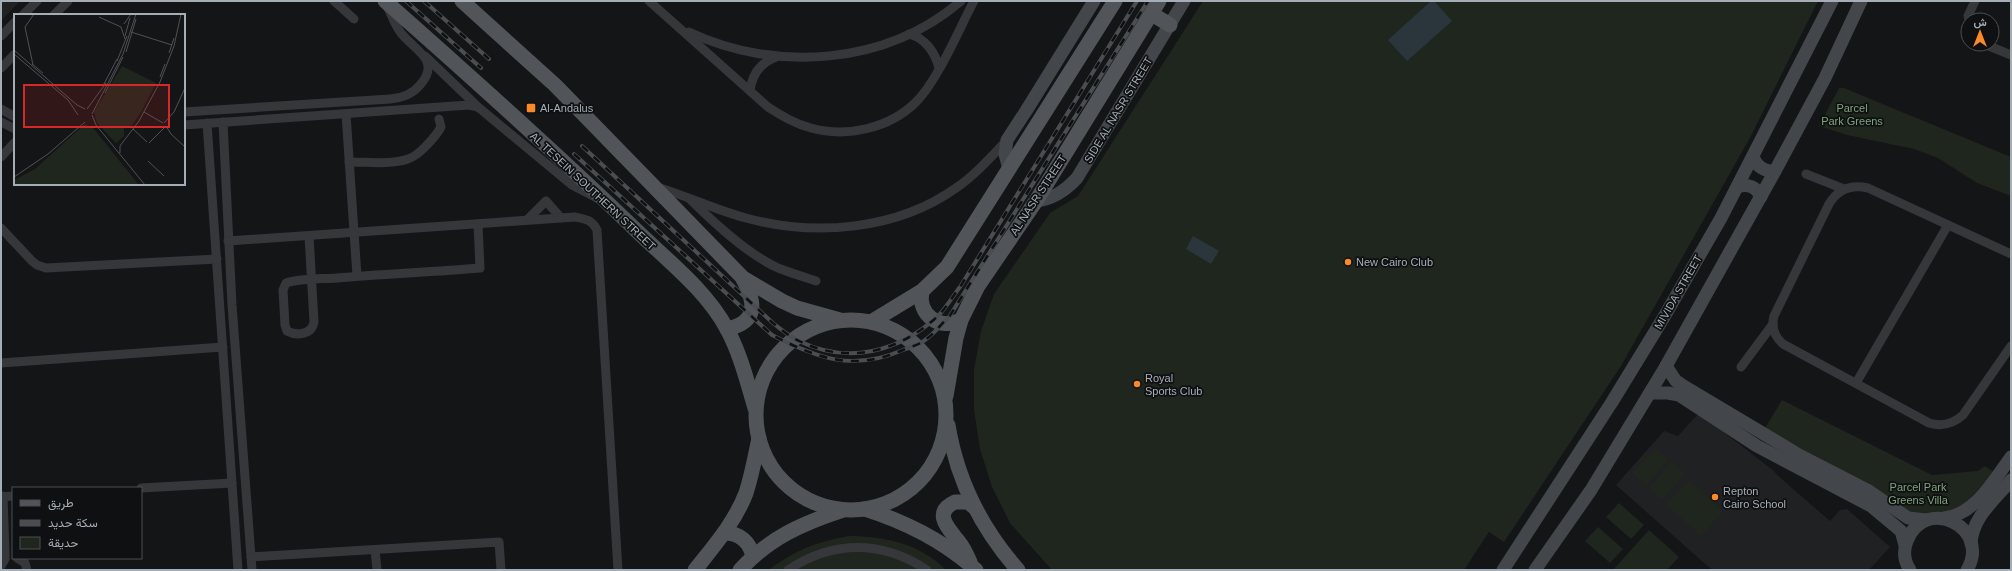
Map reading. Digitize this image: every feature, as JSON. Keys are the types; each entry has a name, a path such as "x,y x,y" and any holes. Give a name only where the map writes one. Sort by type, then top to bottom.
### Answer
{"main road":[{"name":"AL TESEIN SOUTHERN STREET","path":"385,1 468,74 607,202 699,292 727,329 742,366 756,413"},
{"path":"462,1 555,86 743,278 770,296 797,308 843,321"},
{"path":"871,322 922,291 947,267 1115,1"},
{"path":"1156,8 1170,25"},
{"name":"AL NASR STREET","path":"865,509 884,504 902,495 928,472 941,447 945,431 946,407 956,338 961,320 978,286 1036,201 1156,8"},
{"path":"727,329 743,323 752,312 752,297 743,278"},
{"path":"922,291 922,306 931,319 946,324 961,320"},
{"path":"974,569 946,547 917,529 865,509 828,507 807,499 789,486 776,472 766,456 759,438 756,413 759,392 766,373 783,349 810,330 825,324 843,321 871,322 892,329 914,344 929,360 939,379 958,465 974,507 991,537 1018,570"},
{"path":"695,570 724,533 739,510 746,493 759,438"},
{"path":"974,507 964,501 955,502 946,509 943,517 947,528 962,546 974,569"},
{"path":"740,570 772,541 790,530 809,521 847,509"},
{"path":"724,533 735,534 744,539 750,547 753,557"}],"street":[{"path":"23,14 37,1"},
{"path":"55,14 68,1"},
{"path":"334,1 354,19"},
{"path":"385,1 401,33 478,107 572,185 607,202"},
{"path":"649,1 768,107 789,120 812,128 837,132 862,130 882,124 901,115 917,101 930,85 974,1"},
{"path":"680,28 727,47 776,57 803,58 850,53 890,42 909,34 943,15 961,1"},
{"path":"653,186 746,218 801,228 830,228 858,225 899,216 934,202 957,188 975,173 1007,140 1094,1"},
{"name":"SIDE AL NASR STREET","path":"1036,201 1046,200 1057,195 1077,178 1184,1"},
{"name":"MIVIDA STREET","path":"1502,570 1612,402 1664,317 1753,157 1832,1"},
{"path":"1535,570 1591,490 1666,366 1776,171 1825,78 1861,1"},
{"path":"1970,12 1975,1"},
{"path":"1,36 14,23"},
{"path":"909,34 920,38 929,46 935,56 939,68"},
{"path":"2000,51 2011,55"},
{"path":"1,68 14,55"},
{"path":"185,112 404,97 410,94 423,82 428,70 424,55"},
{"path":"750,91 756,72 764,63 776,57"},
{"path":"390,99 390,111"},
{"path":"185,125 390,111 462,104 478,107"},
{"path":"1,109 14,116"},
{"path":"346,114 358,276"},
{"path":"349,162 380,162 409,159 438,133 441,127 440,119"},
{"path":"1,122 14,128"},
{"path":"223,122 232,305 252,570"},
{"path":"207,123 238,570"},
{"path":"1007,140 1005,154 1010,169"},
{"path":"1,157 14,143"},
{"path":"209,157 224,156"},
{"path":"1753,157 1760,167 1767,170 1776,171"},
{"path":"1806,174 1844,189"},
{"path":"1737,187 1746,185 1754,187 1761,197"},
{"path":"1741,367 1772,324 1774,316 1829,204 1835,195 1844,189 1856,186 1868,188 2011,254"},
{"path":"688,197 715,223 745,247 777,267 816,281"},
{"path":"527,220 546,201 561,218"},
{"path":"228,241 575,217 586,219 593,223 597,230 618,570"},
{"path":"309,236 311,280 314,322 313,328 306,333 289,332 285,325 284,285 288,282 311,280 358,276 480,268 478,224"},
{"path":"1856,383 1948,225"},
{"path":"1,228 32,261 37,265 46,268 217,259"},
{"path":"220,306 232,305"},
{"path":"1772,324 1776,337 1783,344 1929,423 1948,424 1963,415 2010,349"},
{"path":"1,363 223,347"},
{"path":"1666,366 1676,381 1750,433 1871,506 1901,530 1905,545 1907,567"},
{"path":"1650,393 1668,393 1679,395 1750,433 1869,491 1908,518 1926,520 1944,518 1955,516 1969,508 2011,457"},
{"path":"1972,570 1973,532 1978,518 2011,480"},
{"path":"142,488 232,483"},
{"path":"2,496 6,564"},
{"path":"234,515 248,514"},
{"path":"1944,518 1962,527 1972,550 1967,570"},
{"path":"1905,545 1909,534 1916,526 1926,520"},
{"path":"251,557 499,542 501,570"},
{"path":"789,570 808,558 823,552 846,548 866,547 898,554 927,570"},
{"path":"375,550 377,570"}],"shaded area":[{"path":"1,1 20,1 1,21"},
{"path":"1431,1 1434,1 1452,21 1407,61 1388,40"},
{"path":"1193,236 1219,251 1211,264 1186,249"},
{"name":"Repton Cairo School","path":"1699,413 1774,471 1830,521 1840,510 1847,509 1890,547 1869,570 1712,570 1616,485 1664,431 1678,436"}],"green space":[{"name":"New Cairo Club","path":"1203,1 1818,1 1751,136 1621,366 1504,542 1489,532 1464,570 1052,570 1010,523 992,487 980,449 974,410 974,370 981,331 994,294 1050,213 1078,196"},
{"name":"Parcel Park Greens","path":"1839,88 1844,88 2011,157 2011,196 1977,183 1938,158 1914,149 1847,135 1819,126"},
{"name":"Parcel Park Greens Villa","path":"1782,400 1932,475 1978,471 1985,466 1994,472 1959,511 1947,515 1908,515 1765,428"},
{"path":"1655,448 1669,460 1646,485 1632,473"},
{"path":"1671,462 1685,474 1662,500 1649,488"},
{"path":"1689,480 1723,512 1701,536 1666,504"},
{"path":"1619,503 1644,525 1631,539 1606,517"},
{"path":"1598,527 1623,549 1610,563 1585,541"},
{"path":"1649,530 1679,557 1667,570 1613,570"},
{"path":"849,536 862,536 901,543 925,554 946,570 768,570 797,552 815,544"}],"railway":[{"path":"406,1 481,68"},
{"path":"424,1 489,59"},
{"path":"582,146 774,324 792,338 817,348 836,352 854,353 872,351 890,346 907,338 923,328 938,316 947,306 1137,1"},
{"path":"574,154 772,335 804,350 820,356 835,359 851,361 885,357 923,342 949,317 1148,1"}],"place":[{"name":"Al-Andalus","path":"531,108"},
{"name":"New Cairo Club","path":"1348,262"},
{"name":"Royal Sports Club","path":"1137,384"},
{"name":"Repton Cairo School","path":"1715,497"}]}
